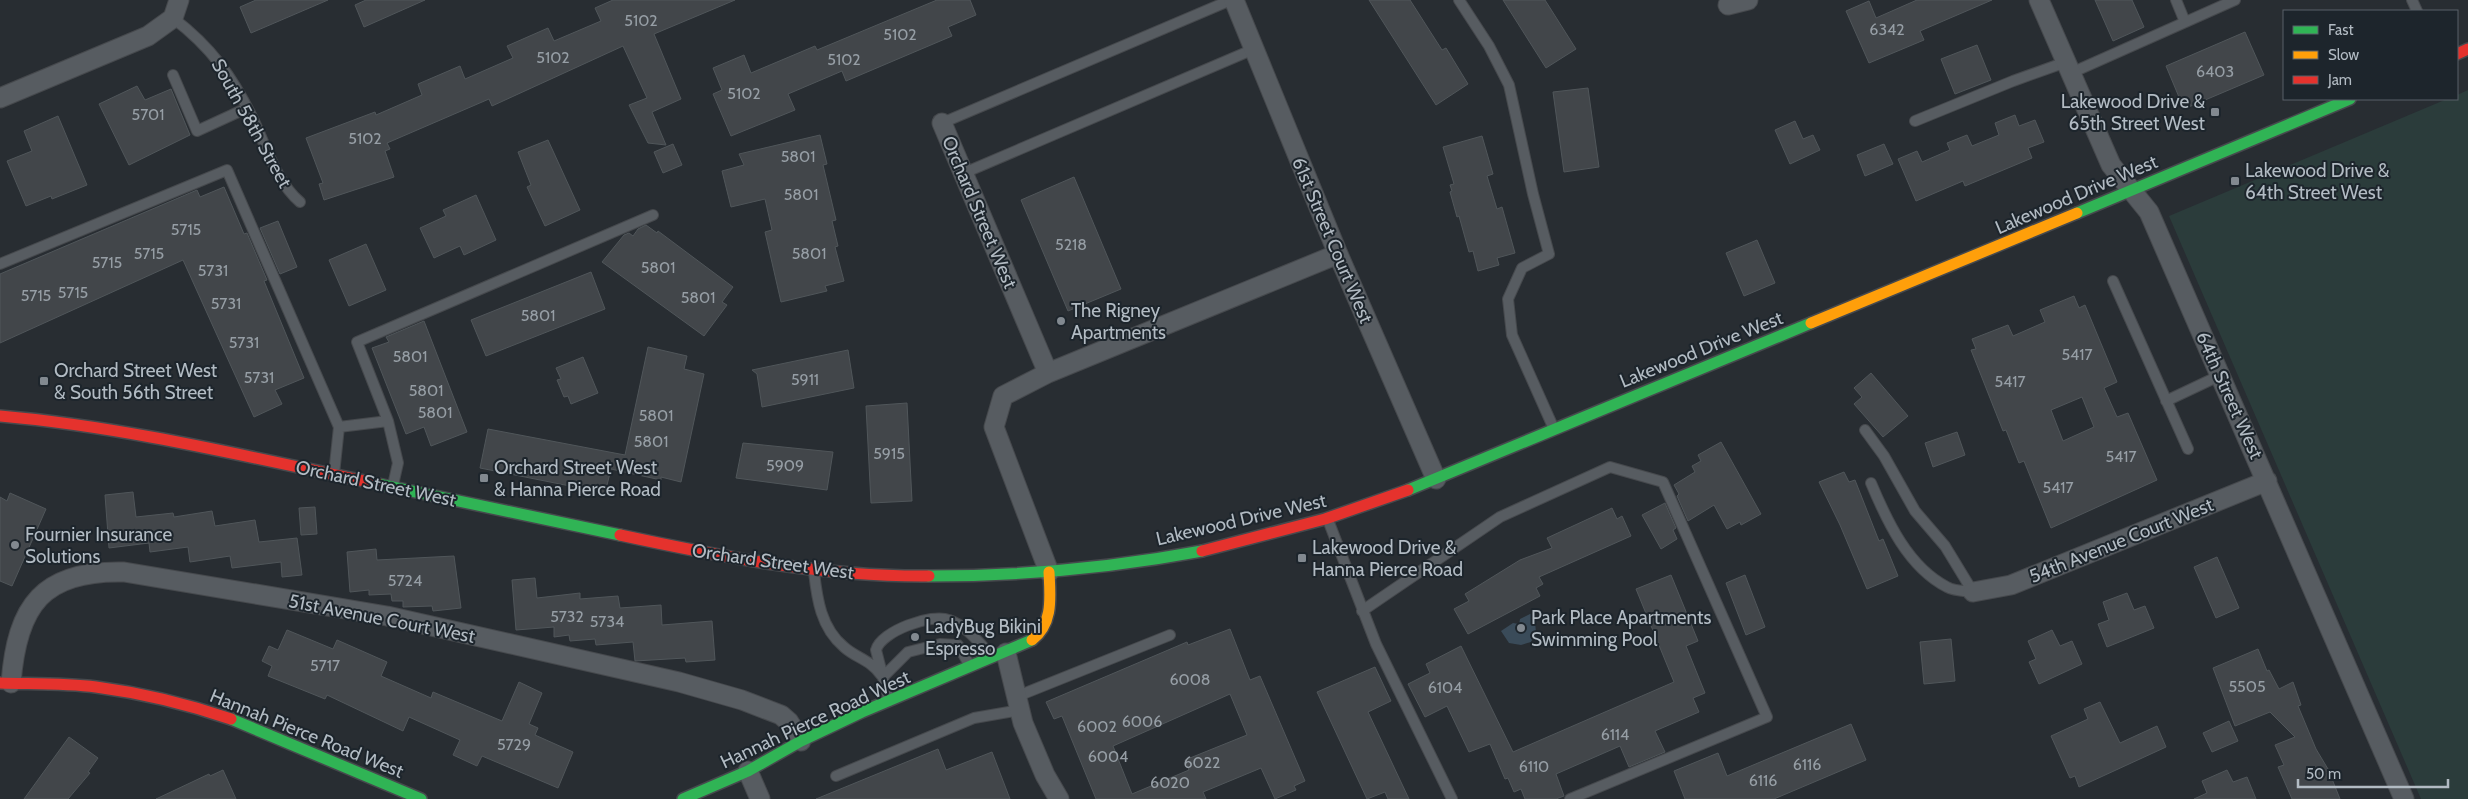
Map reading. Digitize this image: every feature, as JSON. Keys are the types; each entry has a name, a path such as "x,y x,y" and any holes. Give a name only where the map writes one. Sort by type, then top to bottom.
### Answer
{"main road":[{"name":"Lakewood Drive West","path":"1049,572 1193,552 1271,535 1327,519 1436,479 2348,100"},
{"name":"Orchard Street West","path":"0,416 115,430 393,486 690,550 814,569 925,577 1049,572"},
{"name":"Hannah Pierce Road West","path":"683,799 748,771 801,741 1034,639 1045,628 1050,608 1049,572"},
{"name":"Hannah Pierce Road West","path":"6,683 94,687 146,695 192,706 246,724 421,799"}],"street":[{"path":"0,98 148,36 173,18 179,0"},
{"name":"61st Street Court West","path":"1232,0 1338,254 1436,479"},
{"path":"1728,5 1748,0"},
{"name":"64th Street West","path":"2039,0 2111,165 2149,212 2404,799"},
{"name":"Orchard Street West","path":"942,123 1048,372"},
{"path":"1049,572 994,427 1003,396 1048,372 1338,254"},
{"name":"54th Avenue Court West","path":"1973,592 2011,585 2267,481"},
{"name":"51st Avenue Court West","path":"6,683 16,642 28,610 40,595 58,583 77,576 103,571 124,572 388,616 679,682 742,700 781,715 789,722 801,741"},
{"path":"1000,655 1045,775 1059,799"},
{"path":"748,771 760,799"}],"lane":[{"path":"942,123 1232,0"},
{"path":"1460,0 1489,46 1509,85 1533,194 1549,254 1522,268 1508,299 1512,335 1554,429"},
{"path":"2176,0 2185,22"},
{"path":"1915,122 2013,81 2069,67 2185,22 2235,0"},
{"name":"South 58th Street","path":"173,18 213,54 231,78 248,108 281,177 300,202"},
{"path":"964,173 1254,49"},
{"path":"173,75 197,131 248,108"},
{"path":"0,264 227,170 339,427 334,474"},
{"path":"393,486 398,463 388,421 357,342 653,215"},
{"path":"2112,281 2188,449"},
{"path":"2166,401 2221,375"},
{"path":"339,427 388,421"},
{"path":"1865,430 1884,456 1915,511 1945,546 1973,592"},
{"path":"1362,611 1500,517 1610,467 1663,482 1767,717 1570,799"},
{"path":"1871,482 1885,516 1904,547 1926,573 1948,588 1973,592"},
{"path":"1327,519 1376,644 1452,799"},
{"path":"814,569 817,601 827,625 844,647 870,663 883,677"},
{"path":"889,701 876,650 882,639 902,627 937,619 951,620 1000,655"},
{"path":"836,776 974,718 1019,703 1170,635"},
{"path":"883,677 908,652 940,644 958,645 971,667"}],"shaded area":[{"path":"2468,90 2468,799 2421,799 2169,216 2445,100 2458,100 2458,95"}],"water":[{"name":"Park Place Apartments Swimming Pool","path":"1534,612 1536,632 1531,642 1521,645 1509,643 1501,631 1513,623 1519,624 1520,619"}],"building":[{"path":"256,0 328,0 251,33 240,7"},
{"path":"366,0 425,0 364,27 355,5"},
{"path":"613,0 735,0 654,34 681,99 652,112 666,145 648,143 629,105 647,98 623,46 492,106 489,99 387,143 390,149 385,151 394,177 324,200 319,184 323,183 306,138 375,112 376,115 422,95 418,84 460,66 465,79 513,58 507,46 548,28 554,41 601,21 595,8"},
{"path":"937,0 970,0 976,15 948,27 952,36 846,81 842,71 788,94 795,110 731,136 713,94 722,90 713,68 744,55 751,73 815,46 817,50"},
{"path":"1369,0 1410,0 1442,50 1446,48 1468,84 1436,105"},
{"path":"1503,0 1545,0 1576,49 1546,68"},
{"path":"1917,0 1992,0 1920,31 1924,40 1869,63 1846,11 1869,1 1876,18"},
{"path":"2095,0 2132,0 2144,27 2113,41"},
{"path":"2245,32 2264,75 2184,109 2166,66"},
{"path":"1977,45 1991,80 1955,94 1941,59"},
{"path":"137,86 145,100 171,89 190,135 129,165 99,104"},
{"path":"1588,88 1599,167 1564,172 1553,92"},
{"path":"2015,115 2019,126 2035,120 2044,142 2028,148 2032,158 1965,186 1963,181 1916,201 1898,159 1917,151 1922,162 1950,150 1947,143 1967,135 1972,146 1999,135 1995,123"},
{"path":"58,116 87,185 52,199 51,196 26,206 7,161 32,151 24,131"},
{"path":"1795,121 1803,139 1813,135 1820,150 1790,164 1775,130"},
{"path":"820,135 827,164 823,165 836,220 832,221 838,246 835,247 844,281 825,286 827,291 781,302 765,232 772,230 765,199 731,207 722,171 744,165 739,154"},
{"path":"1482,136 1493,174 1487,176 1497,209 1502,207 1515,253 1497,258 1499,265 1478,271 1473,251 1469,252 1459,216 1457,217 1450,192 1452,191 1450,185 1454,184 1443,147"},
{"path":"548,140 580,210 545,226 527,187 531,185 518,152"},
{"path":"673,144 682,165 663,173 654,152"},
{"path":"1884,144 1893,164 1865,176 1857,155"},
{"path":"1074,177 1121,289 1068,311 1021,200"},
{"path":"224,187 244,234 247,233 267,280 264,281 304,378 275,390 282,404 254,417 183,260 0,343 0,274 197,190 200,197"},
{"path":"476,195 496,240 464,255 460,246 434,258 420,228 446,216 443,210"},
{"path":"278,221 297,267 280,274 260,228"},
{"path":"646,225 657,233 658,231 733,287 722,302 727,305 704,336 602,262 624,235 629,233 633,236 638,229"},
{"path":"1757,240 1775,283 1744,296 1726,253"},
{"path":"366,244 386,290 349,306 329,260"},
{"path":"591,272 605,309 486,356 471,320"},
{"path":"2074,296 2079,308 2085,305 2117,382 2104,388 2117,417 2128,413 2157,480 2051,528 2024,461 2019,463 2006,430 2003,431 1971,350 1976,349 1972,339 2008,325 2013,336 2045,322 2040,310","holes":["2082,397 2094,427 2063,441 2051,410"]},
{"path":"424,321 467,432 431,446 424,427 406,434 372,348 389,342 386,337"},
{"path":"648,347 687,356 684,369 704,374 681,482 661,477 661,480 611,469 605,493 480,468 488,429 625,455"},
{"path":"848,350 854,388 762,407 757,374 752,370"},
{"path":"583,357 598,393 571,404 568,396 564,397 557,380 561,379 556,368"},
{"path":"1871,373 1908,416 1883,437 1854,404 1862,397 1854,388"},
{"path":"907,403 912,501 871,503 866,406"},
{"path":"1957,432 1965,455 1933,467 1925,443"},
{"path":"1721,442 1761,514 1741,525 1740,522 1727,529 1714,505 1688,521 1674,485 1695,472 1692,466 1701,461 1698,455"},
{"path":"743,443 833,452 827,490 736,478"},
{"path":"1844,472 1849,482 1855,480 1879,541 1883,539 1898,576 1867,589 1840,525 1819,482"},
{"path":"133,492 136,517 173,513 174,517 212,511 215,526 255,520 259,542 297,538 302,575 282,577 281,562 232,568 230,556 190,562 188,547 150,552 149,543 109,548 105,495"},
{"name":"Fournier Insurance Solutions","path":"10,493 46,509 12,586 0,581 0,497 7,501"},
{"path":"1665,503 1676,528 1673,530 1677,539 1661,549 1642,515"},
{"path":"315,507 317,534 301,535 299,508"},
{"path":"1612,508 1617,519 1622,516 1631,536 1539,577 1543,584 1536,588 1540,596 1468,634 1454,609 1469,601 1465,594 1520,560 1552,548 1547,538"},
{"path":"376,549 377,560 454,556 461,608 433,611 432,606 403,607 403,601 392,601 391,594 369,595 369,590 350,592 347,552"},
{"path":"2217,557 2239,608 2216,618 2194,567"},
{"path":"1671,575 1698,641 1686,646 1705,693 1693,698 1699,712 1655,731 1665,752 1629,767 1620,746 1556,774 1564,796 1556,799 1525,799 1521,789 1514,792 1508,778 1505,779 1490,744 1469,752 1447,706 1425,717 1408,684 1430,673 1426,664 1461,646 1513,752 1674,682 1636,589"},
{"path":"1745,575 1765,627 1746,635 1726,583"},
{"path":"535,578 537,598 580,593 580,599 618,596 620,608 661,605 662,625 712,621 715,660 686,662 685,658 635,661 633,642 596,645 595,639 570,641 569,635 554,637 554,627 516,630 512,580"},
{"path":"2127,593 2134,610 2145,606 2154,628 2107,647 2098,624 2109,620 2103,602"},
{"path":"1230,629 1250,680 1260,676 1305,781 1294,786 1296,790 1275,799 1261,768 1203,792 1206,799 1096,799 1062,716 1054,719 1046,702 1187,642 1188,645","holes":["1230,694 1247,735 1185,760 1189,770 1132,794 1113,746"]},
{"path":"287,630 333,649 337,640 387,662 381,676 431,698 433,692 502,721 519,682 542,693 529,724 538,728 535,735 573,752 558,788 482,756 477,766 453,755 460,740 409,717 403,731 327,695 325,699 268,676 272,666 262,661 269,646 278,650"},
{"path":"2052,630 2060,646 2072,641 2082,664 2039,684 2029,662 2036,659 2028,641"},
{"path":"1951,639 1955,681 1924,684 1920,642"},
{"path":"2258,649 2267,671 2269,670 2279,689 2293,682 2301,705 2298,706 2340,799 2292,799 2278,767 2284,765 2275,745 2295,737 2270,712 2235,726 2213,668"},
{"path":"1375,667 1391,701 1368,712 1409,799 1388,799 1385,792 1367,799 1317,692"},
{"path":"2100,702 2120,743 2157,726 2166,747 2079,787 2075,776 2070,778 2051,736 2088,719 2084,709"},
{"path":"2229,721 2238,741 2212,752 2203,733"},
{"path":"1851,724 1866,760 1774,799 1685,799 1674,771 1718,753 1727,776"},
{"path":"69,737 98,758 88,772 90,773 68,799 24,799"},
{"path":"938,749 946,770 992,752 1010,799 816,799"},
{"path":"223,770 236,799 156,799 209,774 210,776"},
{"path":"2227,770 2233,782 2247,777 2256,799 2194,799 2207,793 2202,781"}],"traffic: fast":[{"path":"2077,213 2348,100"},
{"path":"1408,490 1811,323"},
{"path":"378,484 620,535"},
{"path":"929,576 1032,573 1066,570 1202,551"},
{"path":"683,799 748,771 801,741 862,712 1032,640"},
{"path":"231,719 421,799"}],"traffic: slow":[{"path":"1811,323 2077,213"},
{"path":"1032,640 1044,626 1047,617 1050,600 1049,572"}],"traffic: jam":[{"path":"2458,54 2468,49"},
{"path":"0,416 142,435 378,484"},
{"path":"1202,551 1325,519 1408,490"},
{"path":"620,535 774,564 851,573 929,576"},
{"path":"0,683 72,685 113,689 164,700 231,719"}],"place":[{"name":"Lakewood Drive & 65th Street West","path":"2215,112"},
{"name":"Lakewood Drive & 64th Street West","path":"2235,181"},
{"name":"The Rigney Apartments","path":"1061,321"},
{"name":"Orchard Street West & South 56th Street","path":"44,381"},
{"name":"Orchard Street West & Hanna Pierce Road","path":"484,478"},
{"name":"Fournier Insurance Solutions","path":"15,545"},
{"name":"Lakewood Drive & Hanna Pierce Road","path":"1302,558"},
{"name":"Park Place Apartments Swimming Pool","path":"1521,628"},
{"name":"LadyBug Bikini Espresso","path":"915,637"}]}
